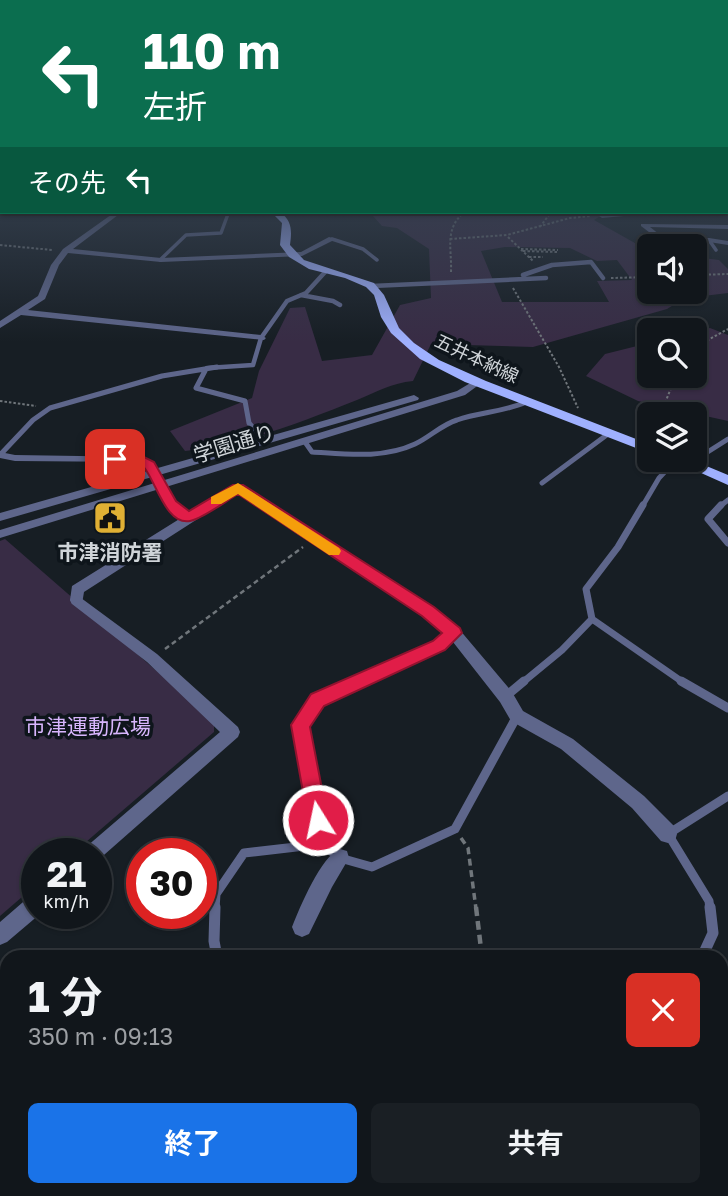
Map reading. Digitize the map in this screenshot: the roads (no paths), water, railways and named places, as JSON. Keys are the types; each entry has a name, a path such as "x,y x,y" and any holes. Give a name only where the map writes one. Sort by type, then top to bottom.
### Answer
{"main road":[{"path":"288,231 285,246 304,263 354,277 372,286"},
{"name":"五井本納線","path":"372,286 379,293 387,318 400,338 427,358 477,382 637,444"},
{"path":"707,470 728,480"}],"street":[{"path":"0,325 42,297 55,265 65,251 93,231"},
{"path":"650,231 662,240 709,240 728,243"},
{"path":"65,251 160,260 302,254 332,239"},
{"path":"21,312 261,338"},
{"path":"0,517 264,440 477,382"},
{"name":"学園通り","path":"0,534 461,393 477,382"},
{"path":"0,455 15,458 140,459 150,464 170,504 188,517"},
{"path":"111,838 232,732 152,658 77,600 77,590 188,517 238,488 428,611 454,633 506,697 517,716 567,744 638,802 668,834"},
{"path":"48,503 52,519"},
{"path":"322,844 300,725 318,700 439,645 454,633"},
{"path":"302,927 325,880 340,858"},
{"path":"0,935 21,917"}],"lane":[{"path":"160,260 186,235 222,231"},
{"path":"332,239 363,249 377,260"},
{"path":"709,240 716,250"},
{"path":"449,282 457,279 513,276 552,265 591,262 603,278"},
{"path":"0,455 33,420 50,408 141,381 206,369 253,365 261,338 287,301 306,293 326,271"},
{"path":"372,286 546,278"},
{"path":"300,295 333,301 340,305"},
{"path":"206,369 196,388 245,401 246,419 250,428 264,440"},
{"path":"305,442 312,452 371,455 414,444 445,424 463,418 493,415 526,402"},
{"path":"542,484 608,433"},
{"path":"707,450 728,439"},
{"path":"669,472 659,478 618,547 586,589 592,619 685,684 728,708"},
{"path":"728,500 714,510 708,519 728,543"},
{"path":"506,697 562,650 592,619"},
{"path":"216,950 216,894 244,853 322,844 340,858 372,867 455,829 517,716"},
{"path":"705,950 713,933 709,901 668,834 728,796"}],"place":[{"name":"市津消防署","path":"110,518"}],"park label":[{"name":"市津運動広場","path":"88,726"}]}
